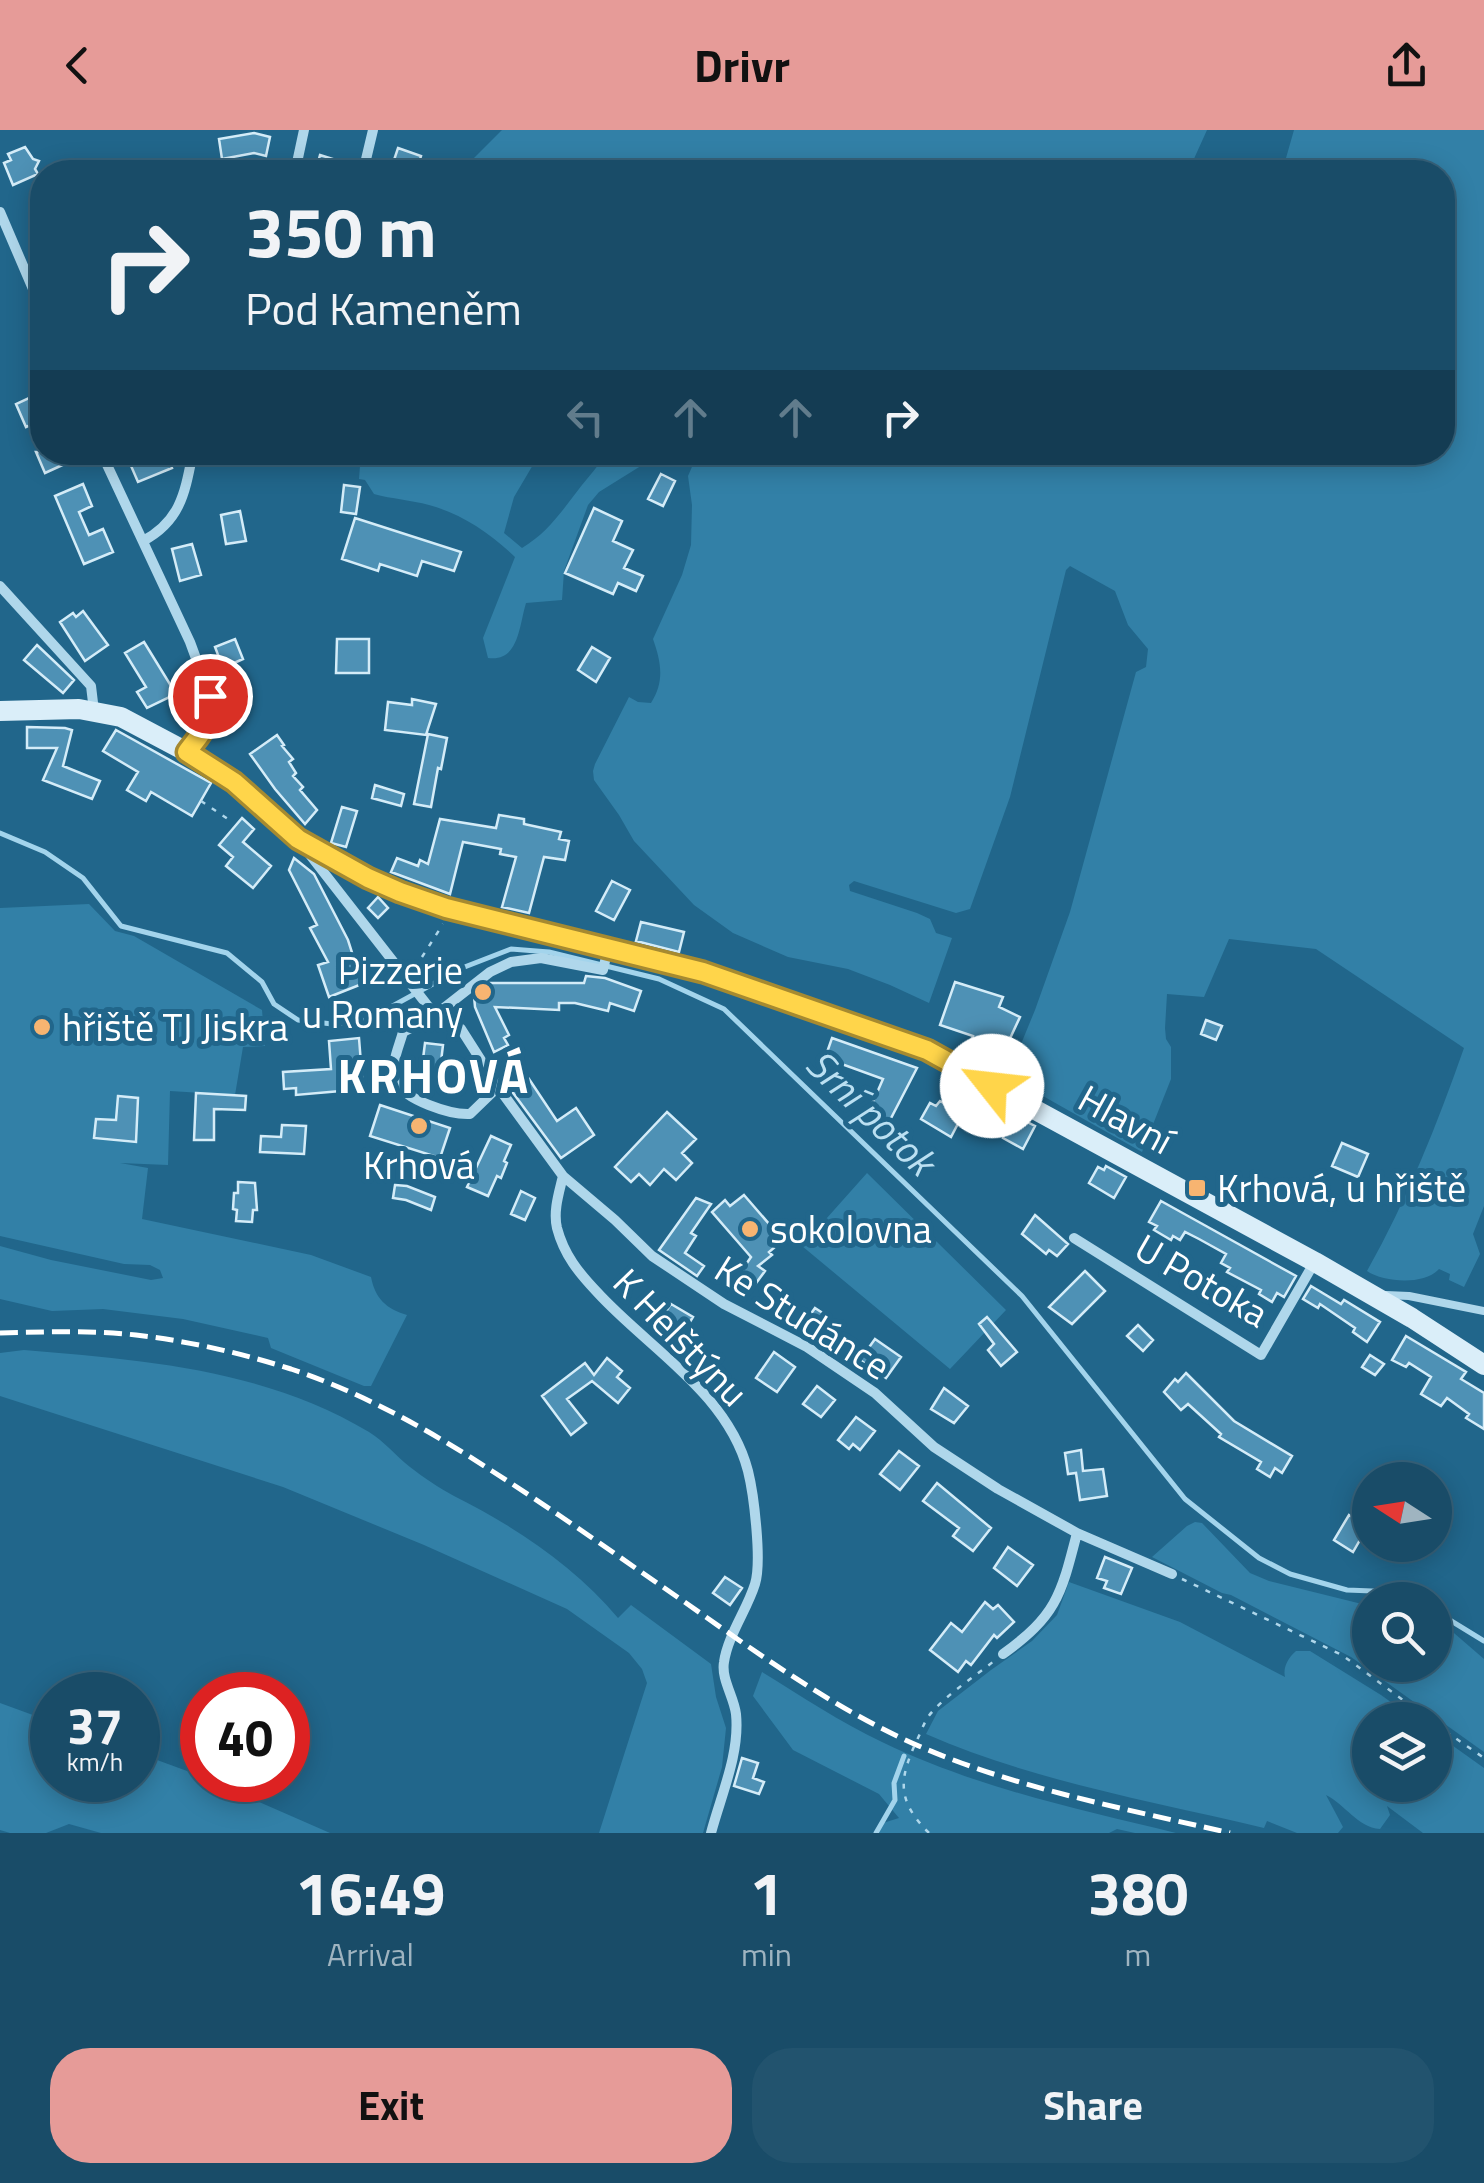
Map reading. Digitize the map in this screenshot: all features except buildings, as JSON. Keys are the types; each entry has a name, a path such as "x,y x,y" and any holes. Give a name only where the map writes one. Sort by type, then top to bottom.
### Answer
{"street":[{"path":"298,160 304,130"},
{"path":"365,160 373,130"},
{"path":"0,212 30,282"},
{"path":"108,465 190,642 212,702 210,720 187,752"},
{"path":"143,541 160,532 176,512 191,465"},
{"path":"0,586 88,681 94,693 94,711"},
{"name":"Hlavní","path":"0,711 94,711 130,720 234,782 298,839 368,878 422,900 607,952 703,972 927,1050 1315,1262 1484,1365"},
{"path":"298,839 412,979 434,1015 447,1018 461,1029 498,1087 470,1114 443,1110 408,1094 396,1083 393,1068 403,1032 434,1015 490,972 511,962 540,958 603,970 607,952"},
{"name":"Ke Studánce","path":"498,1087 562,1176 674,1272 724,1304 807,1347 875,1394 934,1448 998,1489 1077,1533 1172,1574"},
{"name":"K Helštýnu","path":"562,1176 556,1225 575,1269 619,1317 704,1395 735,1439 747,1469 756,1537 756,1581 723,1665 736,1714 731,1765 711,1833"},
{"name":"U Potoka","path":"1074,1238 1261,1355 1315,1262"},
{"path":"1004,1654 1026,1638 1054,1605 1063,1588 1077,1533"}],"lane":[{"path":"1367,1293 1409,1296 1484,1311"}],"path":[{"path":"201,801 228,819"},
{"path":"412,979 447,918"},
{"path":"1172,1574 1342,1656 1405,1702"},
{"path":"929,1833 908,1804 903,1778 906,1764 928,1716 1004,1654"},
{"path":"1452,1735 1484,1758"}],"shaded area":[{"path":"502,130 1207,130 1193,160 472,160"},
{"path":"1294,130 1484,130 1484,1206 1473,1234 1480,1254 1464,1287 1449,1280 1450,1274 1439,1269 1424,1278 1404,1280 1367,1271 1420,1162 1464,1048 1316,949 1229,939 1204,997 1167,994 1165,1028 1171,1047 1171,1079 1142,1152 1013,1079 1010,1071 1070,912 1136,672 1146,667 1148,649 1128,625 1115,591 1070,566 1066,570 1010,797 970,909 956,913 854,881 849,885 850,891 930,919 936,933 952,938 929,1003 848,969 788,957 733,933 694,905 634,841 594,780 595,764 629,697 651,703 658,687 660,664 653,639 691,545 688,476 693,465 1455,465 1455,160 1285,160"},
{"path":"360,465 533,465 514,497 504,533 522,548 555,519 598,465 642,465 599,492 588,505 564,571 562,600 526,603 516,641 498,658 488,658 483,638 515,557 464,519 422,503 374,494 365,480 359,479"},
{"path":"89,904 115,931 134,936 262,1010 265,1046 243,1047 235,1095 170,1091 168,1165 120,1163 148,1168 142,1219 311,1255 371,1277 383,1302 407,1315 371,1386 271,1348 268,1338 183,1319 103,1309 52,1311 0,1299 0,1246 151,1280 163,1278 160,1270 150,1265 124,1264 0,1236 0,908"},
{"path":"867,1173 1006,1310 950,1369 802,1246"},
{"path":"24,1350 202,1371 288,1394 329,1411 374,1436 437,1486 542,1549 583,1581 618,1618 631,1605 711,1664 726,1728 722,1767 703,1833 599,1833 647,1683 629,1653 567,1609 283,1487 0,1396 0,1353"},
{"path":"1202,1523 1250,1573 1352,1602 1352,1658 1152,1557 1187,1526"},
{"path":"1069,1582 1180,1622 1285,1677 1285,1667 1293,1654 1310,1651 1352,1677 1352,1682 1360,1682 1391,1702 1352,1702 1352,1802 1452,1802 1452,1745 1484,1768 1484,1833 1423,1833 1387,1806 1390,1815 1380,1829 1358,1820 1326,1795 1343,1827 1338,1833 1297,1833 1267,1821 1264,1828 1050,1777 926,1734 938,1711 1032,1641 1057,1615"},
{"path":"1452,1631 1484,1659 1484,1752 1452,1729 1452,1702 1414,1702 1386,1682 1452,1682"},
{"path":"762,1672 866,1734 953,1772 1176,1833 1117,1829 1109,1833 878,1833 883,1823 899,1818 879,1794 793,1750 753,1696"},
{"path":"0,1703 30,1714 30,1802 160,1802 160,1761 180,1768 180,1802 259,1802 330,1833 101,1833 69,1824 46,1833 0,1830"}],"waterway":[{"name":"Srní potok","path":"0,833 45,852 83,878 121,926 227,953 262,982 274,1004 298,1020 332,1024 367,1020 462,968 511,949 549,952 659,979 724,1009 1022,1296 1185,1499 1259,1558 1290,1574 1352,1590"},
{"name":"Srní potok","path":"1452,1621 1484,1641"},
{"path":"876,1833 895,1800 894,1783 904,1756"}],"railway":[{"path":"0,1333 119,1333 195,1344 272,1363 344,1389 468,1456 783,1670 883,1729 1009,1779 1230,1833"}],"place":[{"name":"Pizzerie u Romany","path":"483,992"},
{"name":"hřiště TJ Jiskra","path":"42,1027"},
{"name":"Krhová","path":"419,1126"},
{"name":"Krhová, u hřiště","path":"1197,1188"},
{"name":"sokolovna","path":"750,1229"}],"district":[{"name":"KRHOVÁ","path":"434,1075"}],"route":[{"path":"210,696 210,720 187,752 234,782 298,839 368,878 446,908 703,972 927,1050 992,1086"}]}
